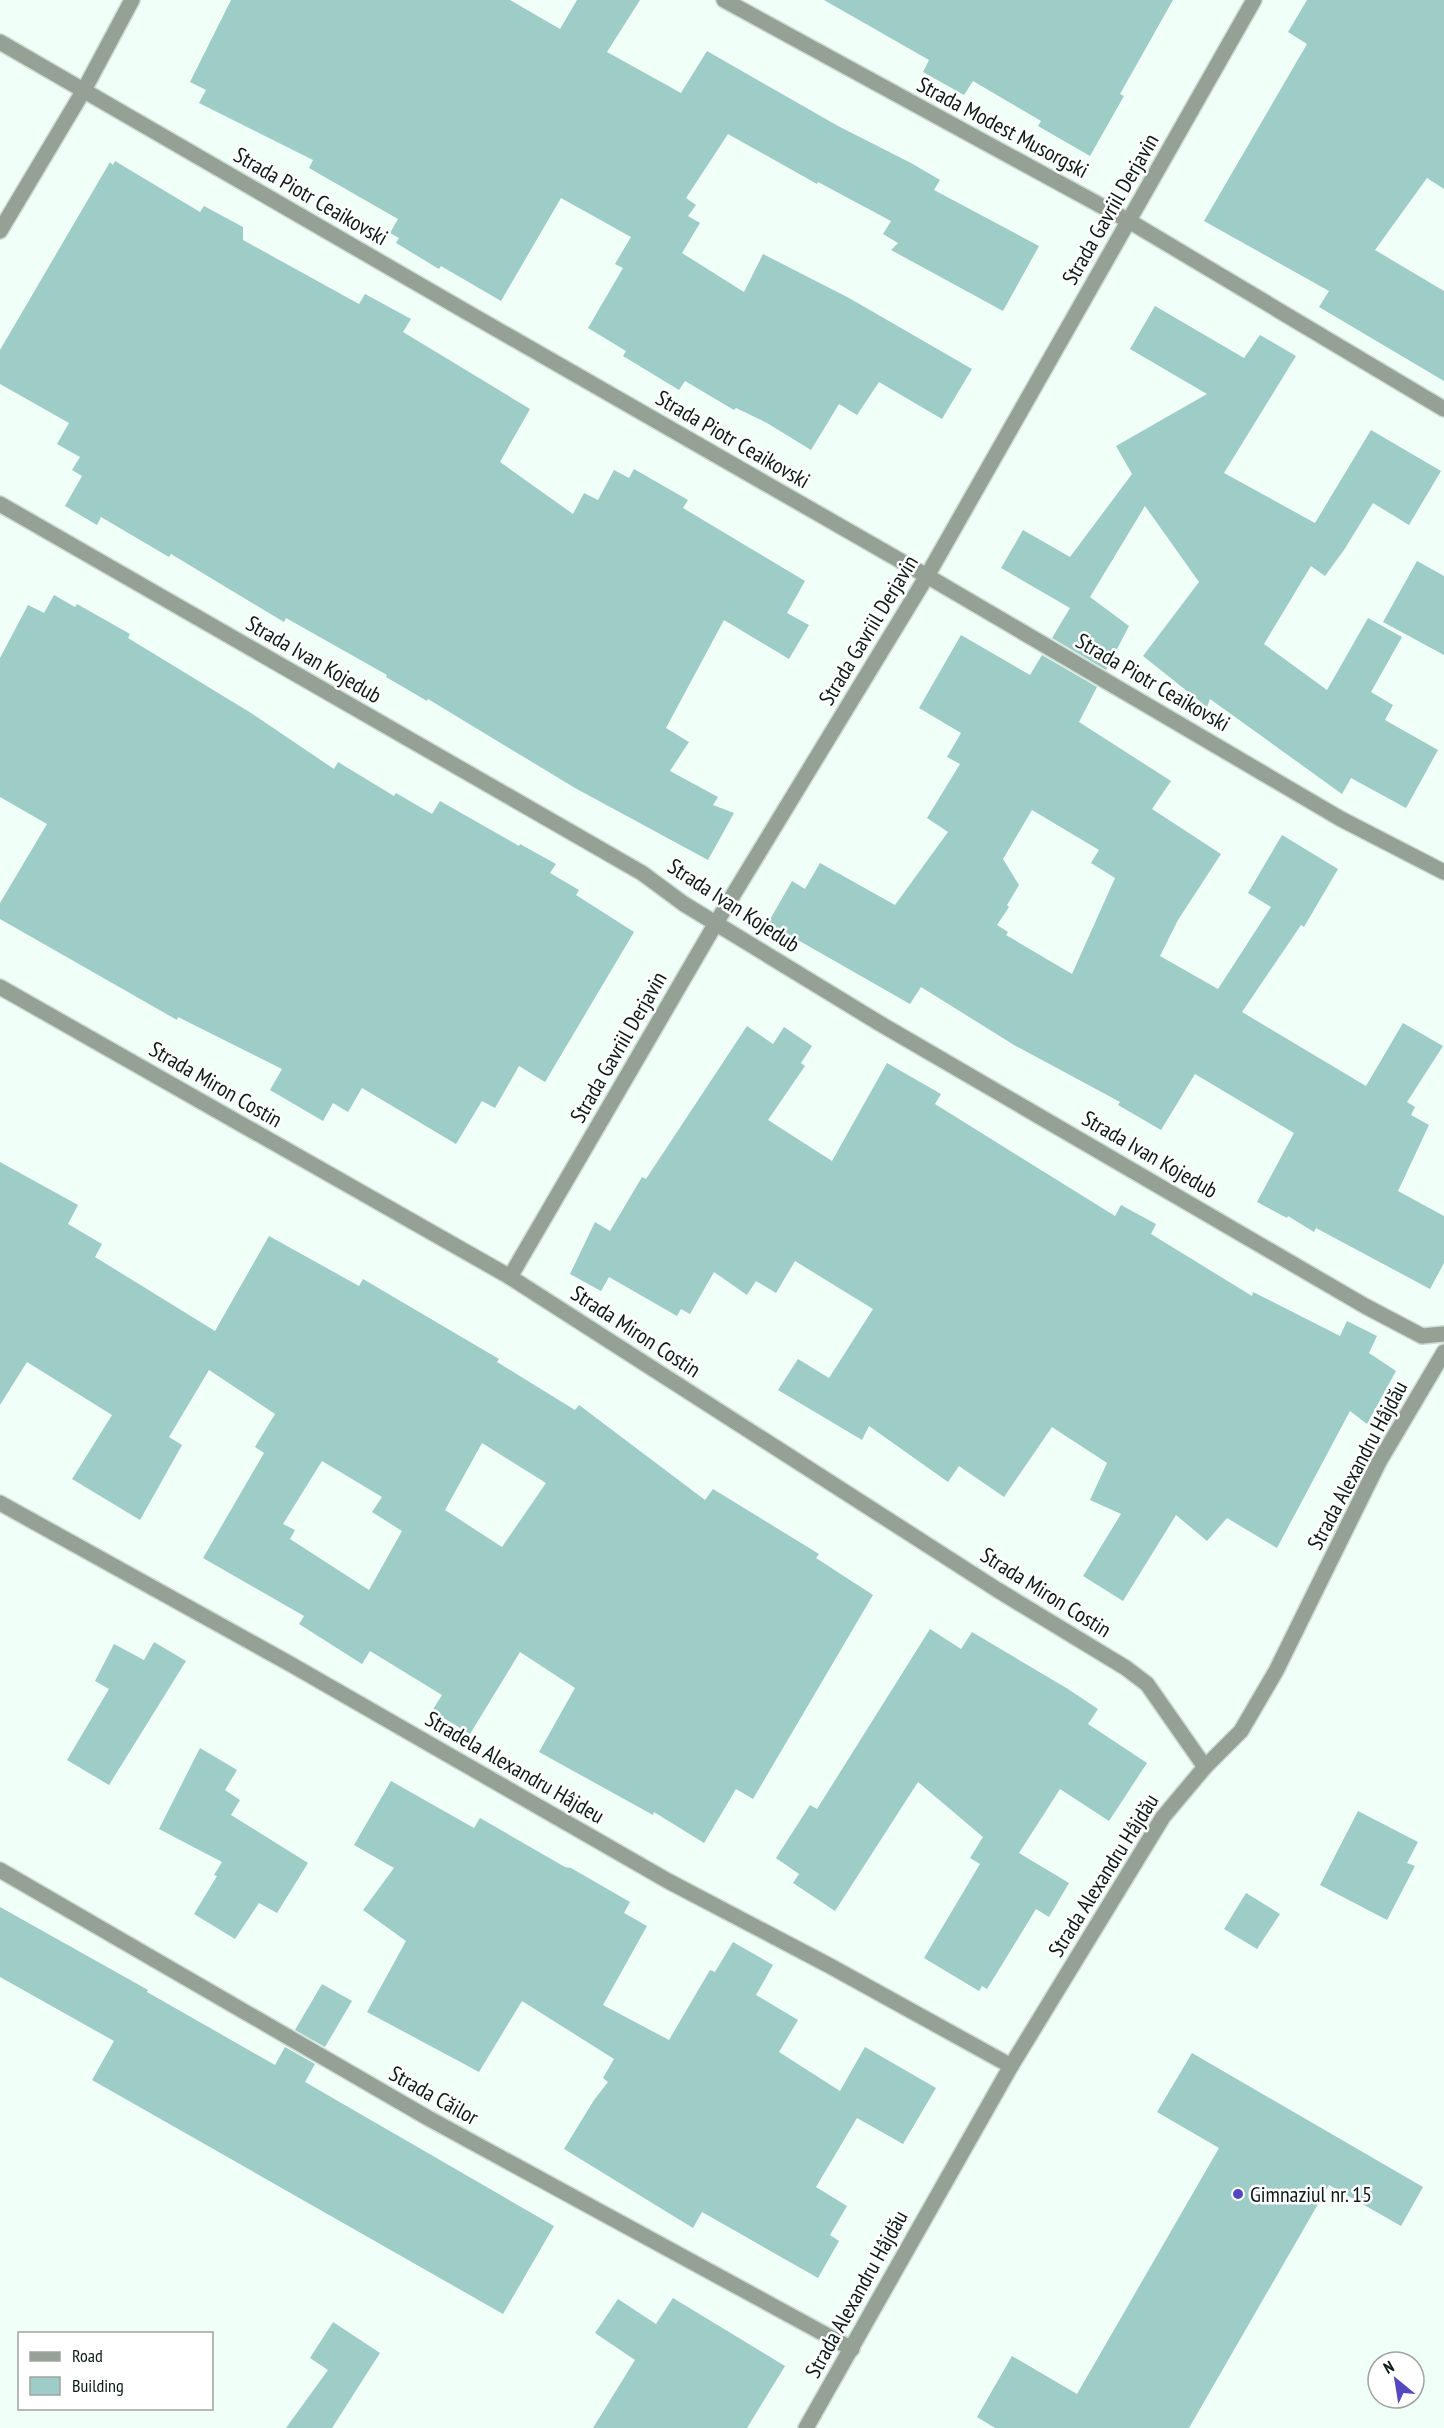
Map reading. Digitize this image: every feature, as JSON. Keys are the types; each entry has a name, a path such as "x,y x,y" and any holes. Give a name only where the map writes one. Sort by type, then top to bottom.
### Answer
{"street":[{"path":"0,231 84,90 132,0"},
{"name":"Strada Modest Musorgski","path":"724,0 1130,221 1444,409"},
{"name":"Strada Gavriil Derjavin","path":"510,1277 716,923 927,576 1254,0"},
{"name":"Strada Piotr Ceaikovski","path":"0,42 927,576 1341,819 1444,872"},
{"name":"Strada Ivan Kojedub","path":"0,504 642,873 684,904 879,1023 1365,1306 1422,1336 1444,1334"},
{"name":"Strada Miron Costin","path":"0,987 510,1277 996,1589 1126,1668 1147,1684 1205,1767"},
{"name":"Strada Alexandru Hâjdău","path":"806,2428 1011,2066 1163,1817 1205,1767 1240,1731 1276,1671 1379,1462 1444,1352"},
{"name":"Stradela Alexandru Hâjdeu","path":"0,1503 292,1665 668,1881 830,1966 1011,2066"},
{"name":"Strada Căilor","path":"0,1870 428,2118 852,2349"}],"building":[{"path":"231,0 510,0 560,29 577,0 640,0 607,52 681,93 707,51 838,126 940,180 934,190 1039,246 1003,311 891,250 898,243 883,234 891,221 818,182 817,184 728,134 686,198 696,205 688,216 700,223 682,253 744,292 763,254 849,298 972,369 942,419 879,382 857,415 839,404 811,450 767,423 736,408 734,410 685,381 679,390 623,356 626,351 588,328 623,268 615,264 631,237 561,198 501,301 441,266 439,269 396,243 399,238 390,233 398,219 309,168 313,160 199,103 206,90 190,82"},
{"path":"824,0 1173,0 1120,94 1124,96 1090,156 1038,126 1041,121 973,81 964,95 923,72 929,60"},
{"path":"1307,0 1444,0 1444,189 1427,178 1375,250 1444,291 1444,381 1319,307 1329,291 1204,221 1307,44 1288,32"},
{"path":"115,161 200,212 204,206 243,227 243,240 359,304 365,294 411,319 403,332 530,409 500,462 573,514 584,493 598,500 614,470 629,478 634,469 688,500 683,508 805,581 787,613 809,625 789,659 724,620 666,728 689,742 670,771 718,797 713,805 734,813 708,860 575,788 428,699 427,701 386,677 387,675 286,618 284,622 171,554 169,557 101,517 97,525 65,506 82,476 72,470 80,457 57,444 69,423 0,384 0,350 110,162 113,165"},
{"path":"1155,306 1244,358 1260,335 1296,356 1224,473 1315,523 1371,430 1441,471 1409,525 1373,503 1325,576 1311,566 1264,644 1327,690 1368,618 1402,637 1371,692 1393,705 1385,720 1438,750 1406,808 1351,778 1342,794 1210,699 1207,707 1143,656 1199,582 1145,506 1090,597 1129,626 1106,670 1052,638 1070,608 1001,568 1023,530 1070,557 1132,474 1116,446 1207,394 1130,349"},
{"path":"1417,561 1444,576 1444,655 1383,622"},
{"path":"54,595 75,607 77,604 130,634 128,638 251,713 334,769 338,762 394,796 396,793 432,814 440,801 519,846 520,844 556,864 550,873 579,890 576,895 634,932 545,1082 519,1066 495,1108 482,1101 456,1144 362,1088 348,1112 333,1103 323,1121 270,1090 282,1069 178,1017 177,1020 0,919 0,903 47,824 0,797 0,658 28,605 44,613"},
{"path":"961,635 1030,675 1042,655 1097,687 1079,722 1171,781 1152,809 1221,854 1178,920 1160,956 1218,989 1271,907 1248,893 1282,835 1338,869 1304,927 1301,925 1242,1012 1366,1086 1403,1023 1443,1046 1407,1102 1415,1107 1411,1115 1429,1125 1398,1191 1444,1216 1444,1263 1430,1289 1316,1228 1314,1232 1288,1216 1287,1218 1257,1202 1294,1133 1195,1074 1161,1130 1118,1105 1120,1102 1014,1045 921,987 910,1004 768,923 792,881 805,889 820,863 895,905 948,832 927,818 960,764 947,757 961,733 919,708","holes":["1032,810 1099,850 1091,863 1115,878 1072,974 1006,935 1008,932 997,925 1009,907 1007,905 1019,885 1003,859"]},
{"path":"747,1026 773,1044 784,1027 812,1046 801,1063 805,1066 768,1120 832,1161 887,1063 941,1094 935,1104 1115,1216 1121,1205 1156,1224 1151,1234 1252,1296 1253,1292 1340,1336 1347,1321 1377,1336 1369,1353 1396,1371 1367,1424 1350,1411 1277,1548 1227,1518 1207,1541 1176,1515 1123,1601 1083,1576 1121,1514 1090,1500 1107,1463 1052,1427 1004,1497 959,1466 948,1482 869,1426 862,1440 778,1390 798,1359 829,1378 873,1309 795,1261 776,1293 756,1281 747,1295 714,1272 690,1314 681,1309 677,1316 609,1277 601,1291 570,1274 595,1222 610,1231 642,1177 646,1179"},
{"path":"0,1162 78,1205 68,1224 102,1244 95,1257 215,1331 269,1236 359,1286 363,1279 499,1359 497,1362 575,1410 579,1405 705,1500 713,1489 819,1554 816,1558 873,1595 753,1799 736,1789 704,1843 654,1812 653,1815 539,1752 575,1688 520,1652 470,1734 432,1711 442,1695 370,1651 362,1664 299,1624 304,1616 203,1558 264,1453 255,1447 275,1414 209,1370 169,1437 182,1445 140,1520 72,1479 112,1415 27,1362 0,1405","holes":["482,1443 546,1483 502,1547 445,1510","322,1461 382,1497 372,1512 402,1531 369,1590 290,1539 295,1530 283,1524"]},
{"path":"930,1629 961,1649 972,1632 1068,1689 1098,1709 1088,1724 1147,1763 1109,1821 1060,1789 1019,1853 1069,1883 1049,1917 1036,1909 987,1989 982,1986 979,1991 924,1958 980,1864 970,1858 983,1837 918,1782 835,1911 793,1883 799,1874 776,1858 810,1805 817,1809"},
{"path":"154,1642 186,1661 109,1785 67,1760 109,1689 95,1681 114,1644 144,1660"},
{"path":"200,1748 237,1770 225,1790 240,1800 231,1815 308,1863 277,1913 259,1903 235,1939 194,1914 217,1876 214,1875 222,1862 159,1829"},
{"path":"391,1781 474,1828 480,1818 630,1902 624,1913 647,1926 603,2005 669,2040 710,1970 715,1972 733,1942 773,1965 756,1995 798,2020 779,2052 840,2091 865,2047 936,2088 903,2144 857,2118 816,2187 847,2206 830,2235 839,2241 818,2278 702,2212 693,2228 564,2149 594,2100 608,2082 603,2078 614,2059 522,2001 479,2072 367,2012 406,1941 363,1910 394,1868 354,1845"},
{"path":"1358,1811 1418,1842 1407,1863 1415,1866 1387,1920 1320,1885"},
{"path":"1246,1893 1280,1914 1257,1949 1224,1929"},
{"path":"0,1907 275,2065 285,2047 315,2064 305,2082 554,2226 503,2314 92,2080 114,2041 0,1977"},
{"path":"322,1984 352,2001 325,2047 295,2030"},
{"path":"1192,2053 1423,2187 1401,2226 1329,2185 1189,2428 995,2428 977,2417 1012,2356 1077,2394 1219,2148 1157,2112"},
{"path":"673,2298 785,2366 747,2428 593,2428 635,2360 595,2333 618,2299 656,2324"},
{"path":"333,2322 380,2353 332,2428 286,2428 328,2370 310,2358"}],"place":[{"name":"Gimnaziul nr. 15","path":"1238,2194"}]}
